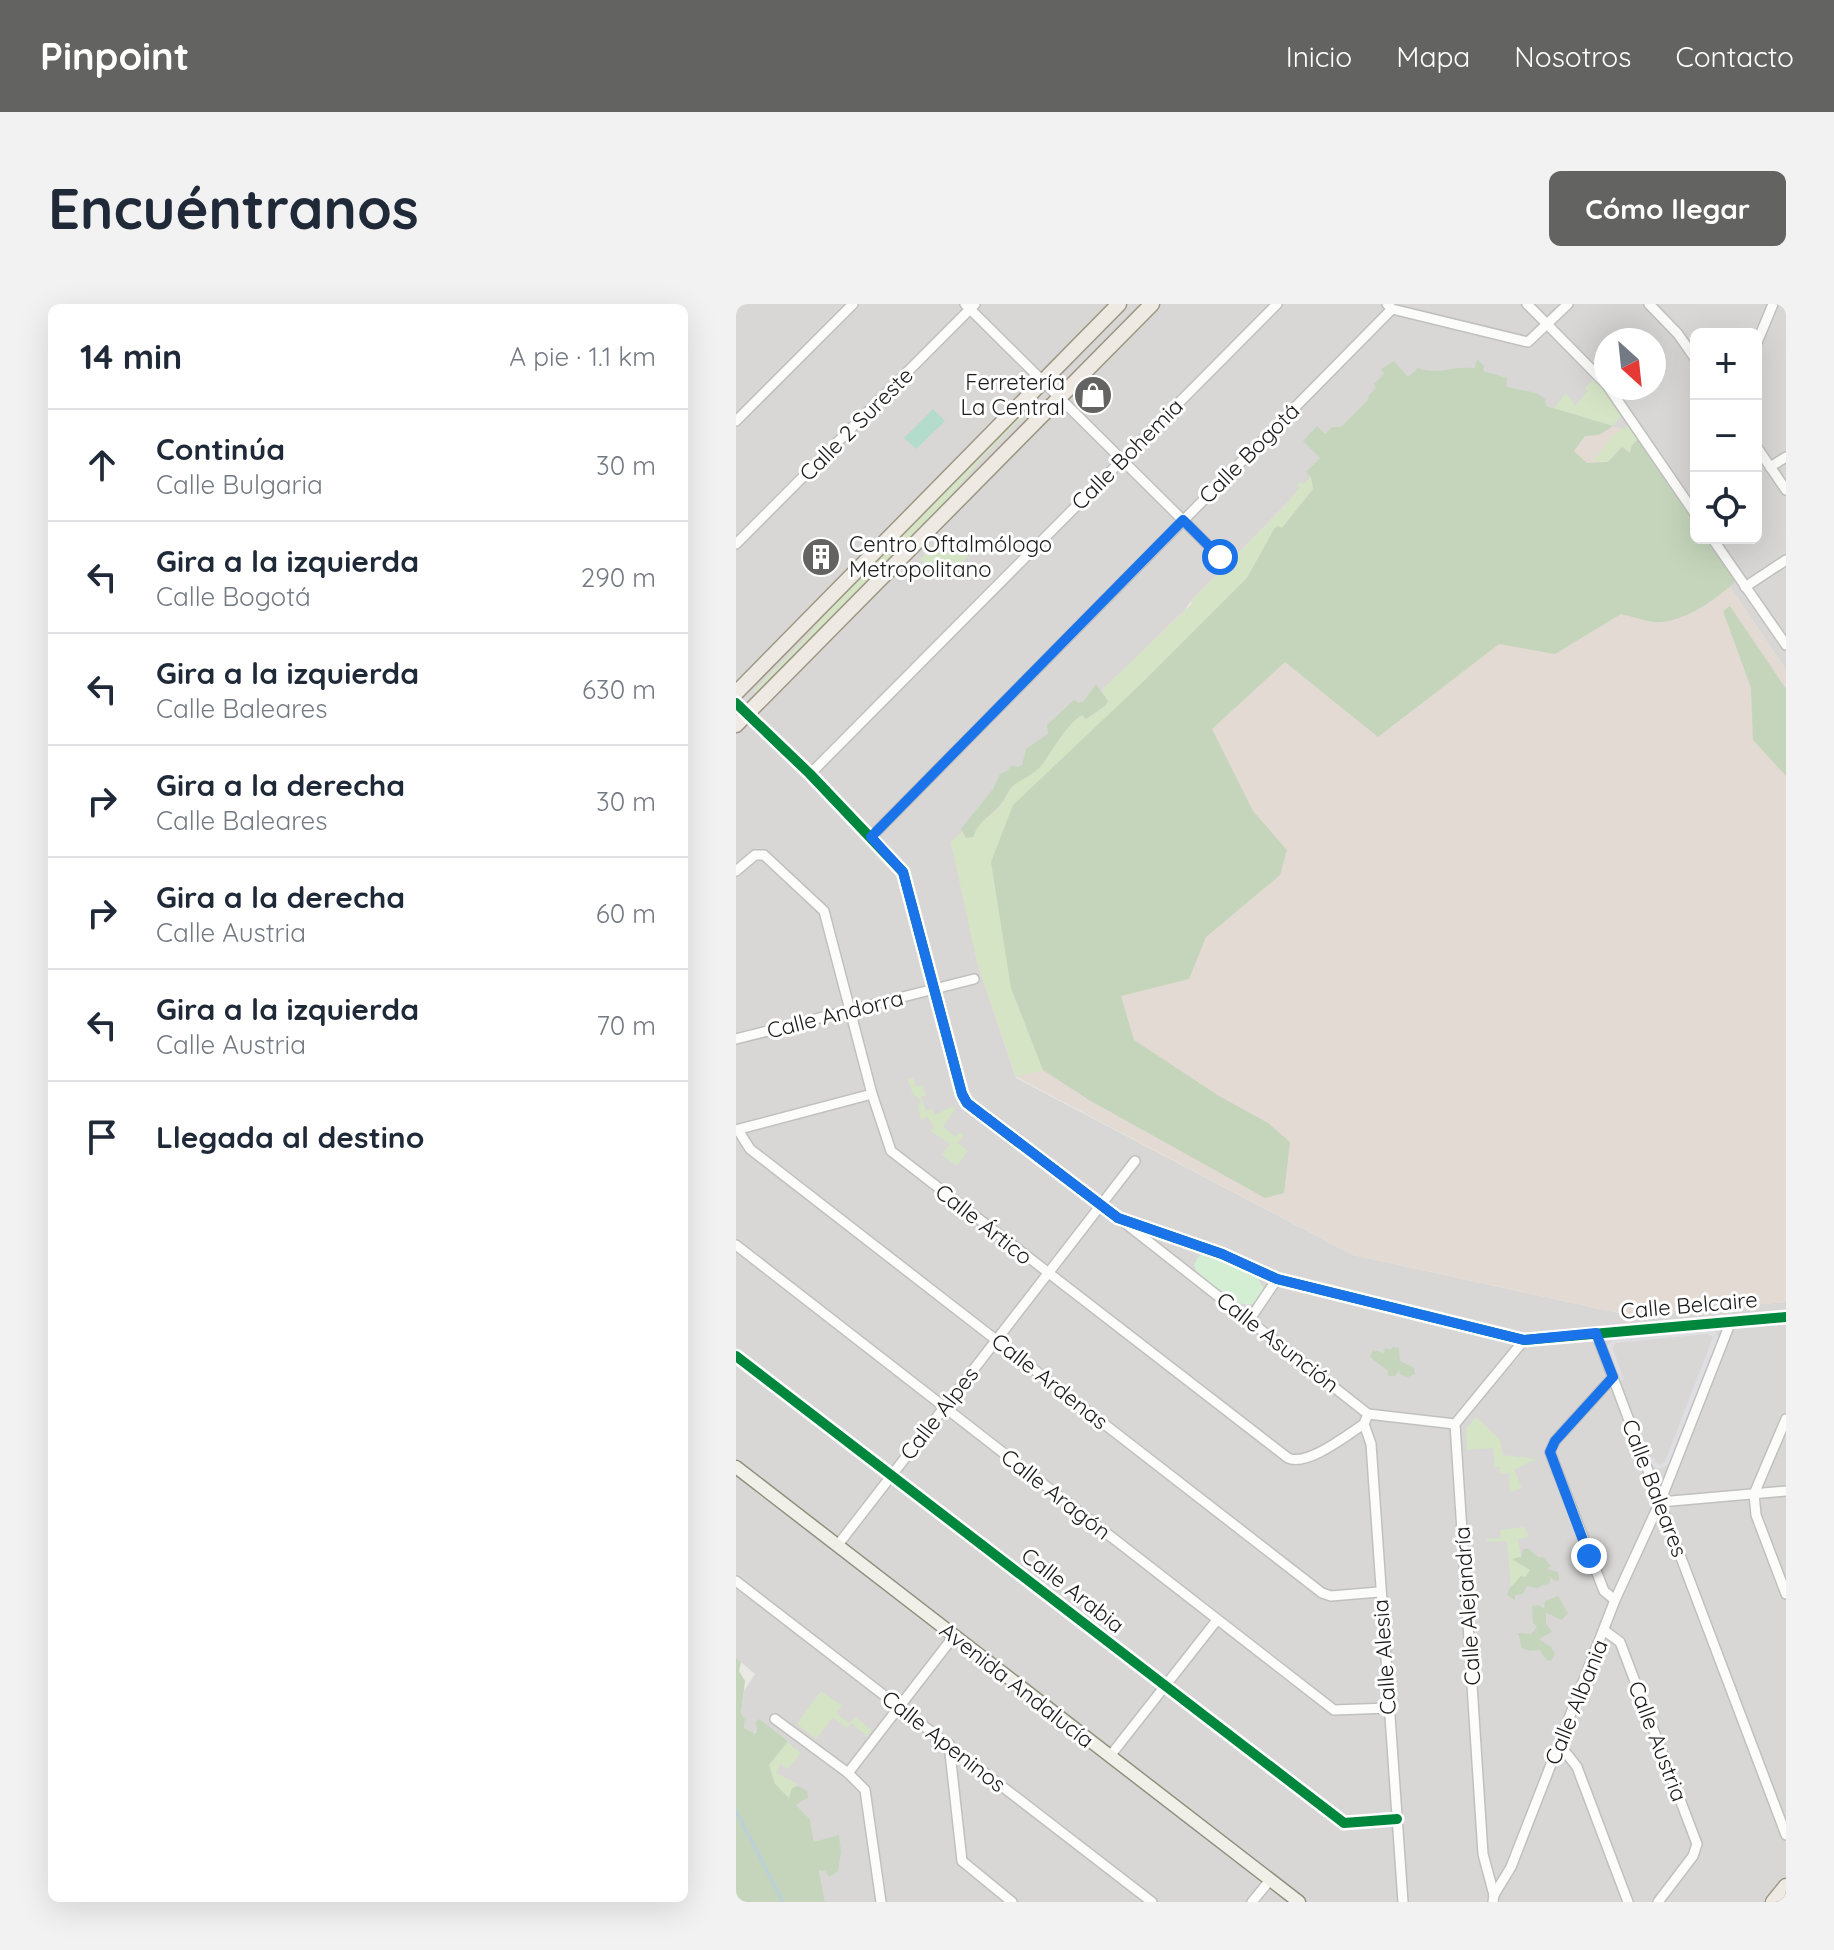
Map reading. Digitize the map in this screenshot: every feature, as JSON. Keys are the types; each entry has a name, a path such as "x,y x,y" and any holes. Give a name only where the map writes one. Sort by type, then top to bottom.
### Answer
{"main road":[{"path":"736,693 1119,304"},
{"path":"736,725 742,708 1152,304"},
{"path":"1773,1902 1786,1886"}],"street":[{"path":"736,421 853,304"},
{"name":"Calle Bohemia","path":"810,774 1277,304"},
{"path":"1527,304 1594,372"},
{"path":"1390,307 1528,342 1568,304"},
{"path":"1649,304 1690,351"},
{"path":"1762,331 1773,304"},
{"path":"970,306 1220,557"},
{"name":"Calle 2 Sureste","path":"736,544 970,306"},
{"name":"Calle Bogotá","path":"871,837 1390,307"},
{"path":"1618,400 1690,506"},
{"path":"1762,455 1786,490"},
{"path":"1770,467 1786,457"},
{"path":"1716,544 1786,645"},
{"path":"1745,587 1786,560"},
{"path":"742,708 903,872 962,1094 967,1103 1118,1218 1222,1254 1277,1279 1524,1340 1596,1333"},
{"name":"Calle Ártico","path":"736,871 755,855 769,857 824,911 872,1094 891,1151 1293,1461 1306,1459 1366,1419"},
{"name":"Calle Andorra","path":"736,1039 974,979"},
{"path":"737,1130 872,1094"},
{"name":"Calle Ardenas","path":"737,1130 750,1149 1322,1593 1331,1596 1379,1592"},
{"name":"Calle Alpes","path":"837,1546 1135,1161"},
{"name":"Calle Asunción","path":"1118,1218 1250,1319 1366,1419"},
{"name":"Calle Aragón","path":"736,1245 1334,1710 1388,1708"},
{"path":"1250,1319 1277,1279"},
{"name":"Calle Belcaire","path":"1596,1333 1786,1317"},
{"name":"Calle Albania","path":"1493,1898 1511,1867 1615,1600 1660,1502 1731,1321"},
{"name":"Calle Baleares","path":"1596,1333 1786,1835"},
{"path":"1366,1419 1455,1424 1524,1340"},
{"name":"Calle Arabia","path":"736,1356 1344,1823 1397,1819"},
{"path":"1613,1377 1555,1441 1550,1452 1604,1591 1615,1600"},
{"name":"Calle Alesia","path":"1366,1419 1371,1444 1403,1902"},
{"path":"1786,1419 1754,1494 1756,1515 1786,1594"},
{"name":"Calle Alejandría","path":"1455,1424 1483,1854 1493,1898"},
{"name":"Avenida Andalucía","path":"736,1467 1299,1902"},
{"path":"1660,1502 1786,1491"},
{"name":"Calle Apeninos","path":"736,1581 1152,1902"},
{"path":"1110,1756 1217,1620"},
{"name":"Calle Austria","path":"1605,1631 1620,1642 1697,1844 1696,1850 1658,1902"},
{"path":"848,1773 954,1636"},
{"path":"775,1719 848,1773 865,1790 881,1902"},
{"path":"949,1744 962,1861 1007,1900"},
{"path":"1557,1750 1567,1754 1577,1767 1628,1902"},
{"path":"1252,1902 1270,1880"}],"shaded area":[{"path":"736,304 1786,304 1786,670 1701,544 1762,544 1762,328 1690,328 1690,527 1624,430 1466,382 1314,476 1191,601 1182,614 1103,689 977,962 1016,1078 1353,1255 1628,1315 1786,1302 1786,1902 825,1902 810,1819 775,1784 769,1765 788,1741 757,1728 753,1735 744,1728 745,1719 741,1715 744,1691 755,1674 736,1658"},
{"path":"1394,381 1466,382 1624,430 1690,528 1690,544 1701,544 1786,670 1786,1302 1629,1315 1353,1255 1016,1077 977,962 951,842 1192,604 1191,601 1314,477 1308,470"},
{"path":"1705,1328 1716,1332 1720,1342 1674,1454 1668,1465 1659,1469 1648,1459 1654,1457 1660,1465 1665,1462 1713,1337 1707,1334 1615,1343 1613,1349 1624,1380 1619,1381 1607,1346 1615,1336"}],"green space":[{"path":"1477,359 1484,366 1483,371 1507,378 1506,387 1536,393 1545,399 1546,406 1613,426 1599,435 1585,436 1574,451 1587,463 1608,462 1622,447 1630,453 1632,445 1639,439 1690,514 1690,544 1710,544 1734,578 1734,583 1707,604 1674,620 1653,622 1621,614 1555,654 1499,644 1378,737 1285,662 1212,729 1253,811 1287,850 1280,875 1206,937 1189,979 1121,996 1134,1040 1219,1096 1268,1123 1290,1142 1284,1193 1265,1198 1089,1100 1043,1070 1011,988 991,862 1013,805 1247,578 1274,529 1278,526 1282,528 1313,489 1311,477 1306,472 1320,458 1303,441 1317,426 1325,434 1332,427 1341,427 1368,400 1376,388 1374,384 1384,374 1381,369 1394,361 1408,377 1418,368 1432,371 1475,368"},
{"path":"1594,379 1594,400 1612,400 1623,413 1613,426 1553,409 1566,393 1575,406 1588,391 1585,388"},
{"path":"1031,403 1033,406 981,459 942,506 757,693 754,691 804,640 838,599"},
{"path":"933,409 945,421 916,449 904,438"},
{"path":"1631,424 1640,438 1634,442 1631,453 1625,448 1619,449 1608,462 1593,461 1614,434"},
{"path":"1311,477 1313,488 1281,529 1274,529 1247,578 1145,680 1011,988 1043,1070 1016,1077 977,962 951,842 961,832 966,838 995,812 1011,788 1040,767 1077,719 1083,715 1086,719 1105,706 1103,689 1192,604 1191,601 1286,505 1300,487 1297,485"},
{"path":"947,531 970,554 943,581 920,559"},
{"path":"1730,606 1786,689 1786,776 1753,740 1751,688 1723,611"},
{"path":"1096,684 1108,701 1105,706 1086,719 1082,715 1076,719 1041,766 1012,787 973,837 966,838 961,829 993,789 1000,774 1012,765 1022,765 1026,749 1048,734 1047,725 1074,700 1079,703 1084,701"},
{"path":"913,1078 916,1087 923,1085 926,1095 921,1097 926,1111 932,1109 935,1115 953,1106 955,1109 943,1127 956,1137 960,1132 964,1135 958,1143 968,1151 957,1166 942,1155 950,1144 930,1131 934,1127 927,1116 921,1121 918,1106 921,1102 913,1095 908,1079"},
{"path":"1203,1254 1255,1274 1263,1287 1259,1299 1252,1304 1243,1304 1213,1286 1197,1273 1194,1265"},
{"path":"1392,1347 1399,1348 1400,1361 1414,1368 1415,1374 1408,1377 1400,1375 1399,1370 1395,1376 1388,1376 1388,1371 1370,1357 1373,1350 1384,1353 1385,1348 1391,1350"},
{"path":"1476,1417 1500,1440 1503,1455 1536,1459 1514,1470 1522,1488 1510,1492 1509,1473 1500,1474 1500,1467 1495,1467 1493,1448 1467,1450 1466,1429"},
{"path":"1524,1527 1529,1537 1518,1539 1521,1557 1517,1562 1530,1570 1511,1587 1507,1541 1487,1542 1487,1539 1501,1538 1500,1530"},
{"path":"1523,1549 1543,1557 1551,1566 1547,1569 1558,1572 1559,1580 1551,1577 1549,1584 1538,1588 1527,1586 1523,1594 1515,1595 1515,1600 1507,1595 1509,1589 1530,1570 1512,1559 1521,1557"},
{"path":"1558,1596 1568,1613 1562,1620 1546,1613 1546,1624 1552,1632 1539,1639 1555,1654 1551,1661 1546,1660 1540,1650 1522,1648 1518,1633 1531,1634 1537,1627 1533,1623 1532,1606 1539,1605 1544,1609 1545,1601"},
{"path":"736,1658 741,1662 739,1671 745,1681 741,1714 745,1719 744,1728 755,1734 755,1723 759,1719 788,1741 769,1765 775,1784 789,1798 792,1788 798,1786 807,1791 808,1797 796,1805 810,1819 814,1842 839,1835 841,1852 838,1871 829,1877 825,1871 819,1870 825,1902 736,1902"},
{"path":"821,1691 842,1706 836,1713 849,1723 855,1717 872,1730 867,1736 851,1723 847,1728 833,1717 816,1739 797,1724"},
{"path":"787,1742 801,1753 788,1769 781,1764 776,1773 797,1784 790,1792 790,1799 775,1784 769,1765"}],"waterway":[{"path":"736,1811 783,1902"}],"cycle path":[{"path":"736,703 810,774 903,872 962,1094 967,1103 1118,1218 1222,1254 1277,1279 1524,1340 1786,1317"},
{"path":"736,1356 1344,1823 1397,1819"}],"place":[{"name":"Ferretería La Central","path":"1093,395"},
{"name":"Centro Oftalmólogo Metropolitano","path":"821,557"}],"route":[{"path":"1220,557 1183,520 871,837 903,872 962,1094 967,1103 1118,1218 1222,1254 1277,1279 1524,1340 1596,1333 1613,1377 1555,1441 1550,1452 1589,1556"}]}
